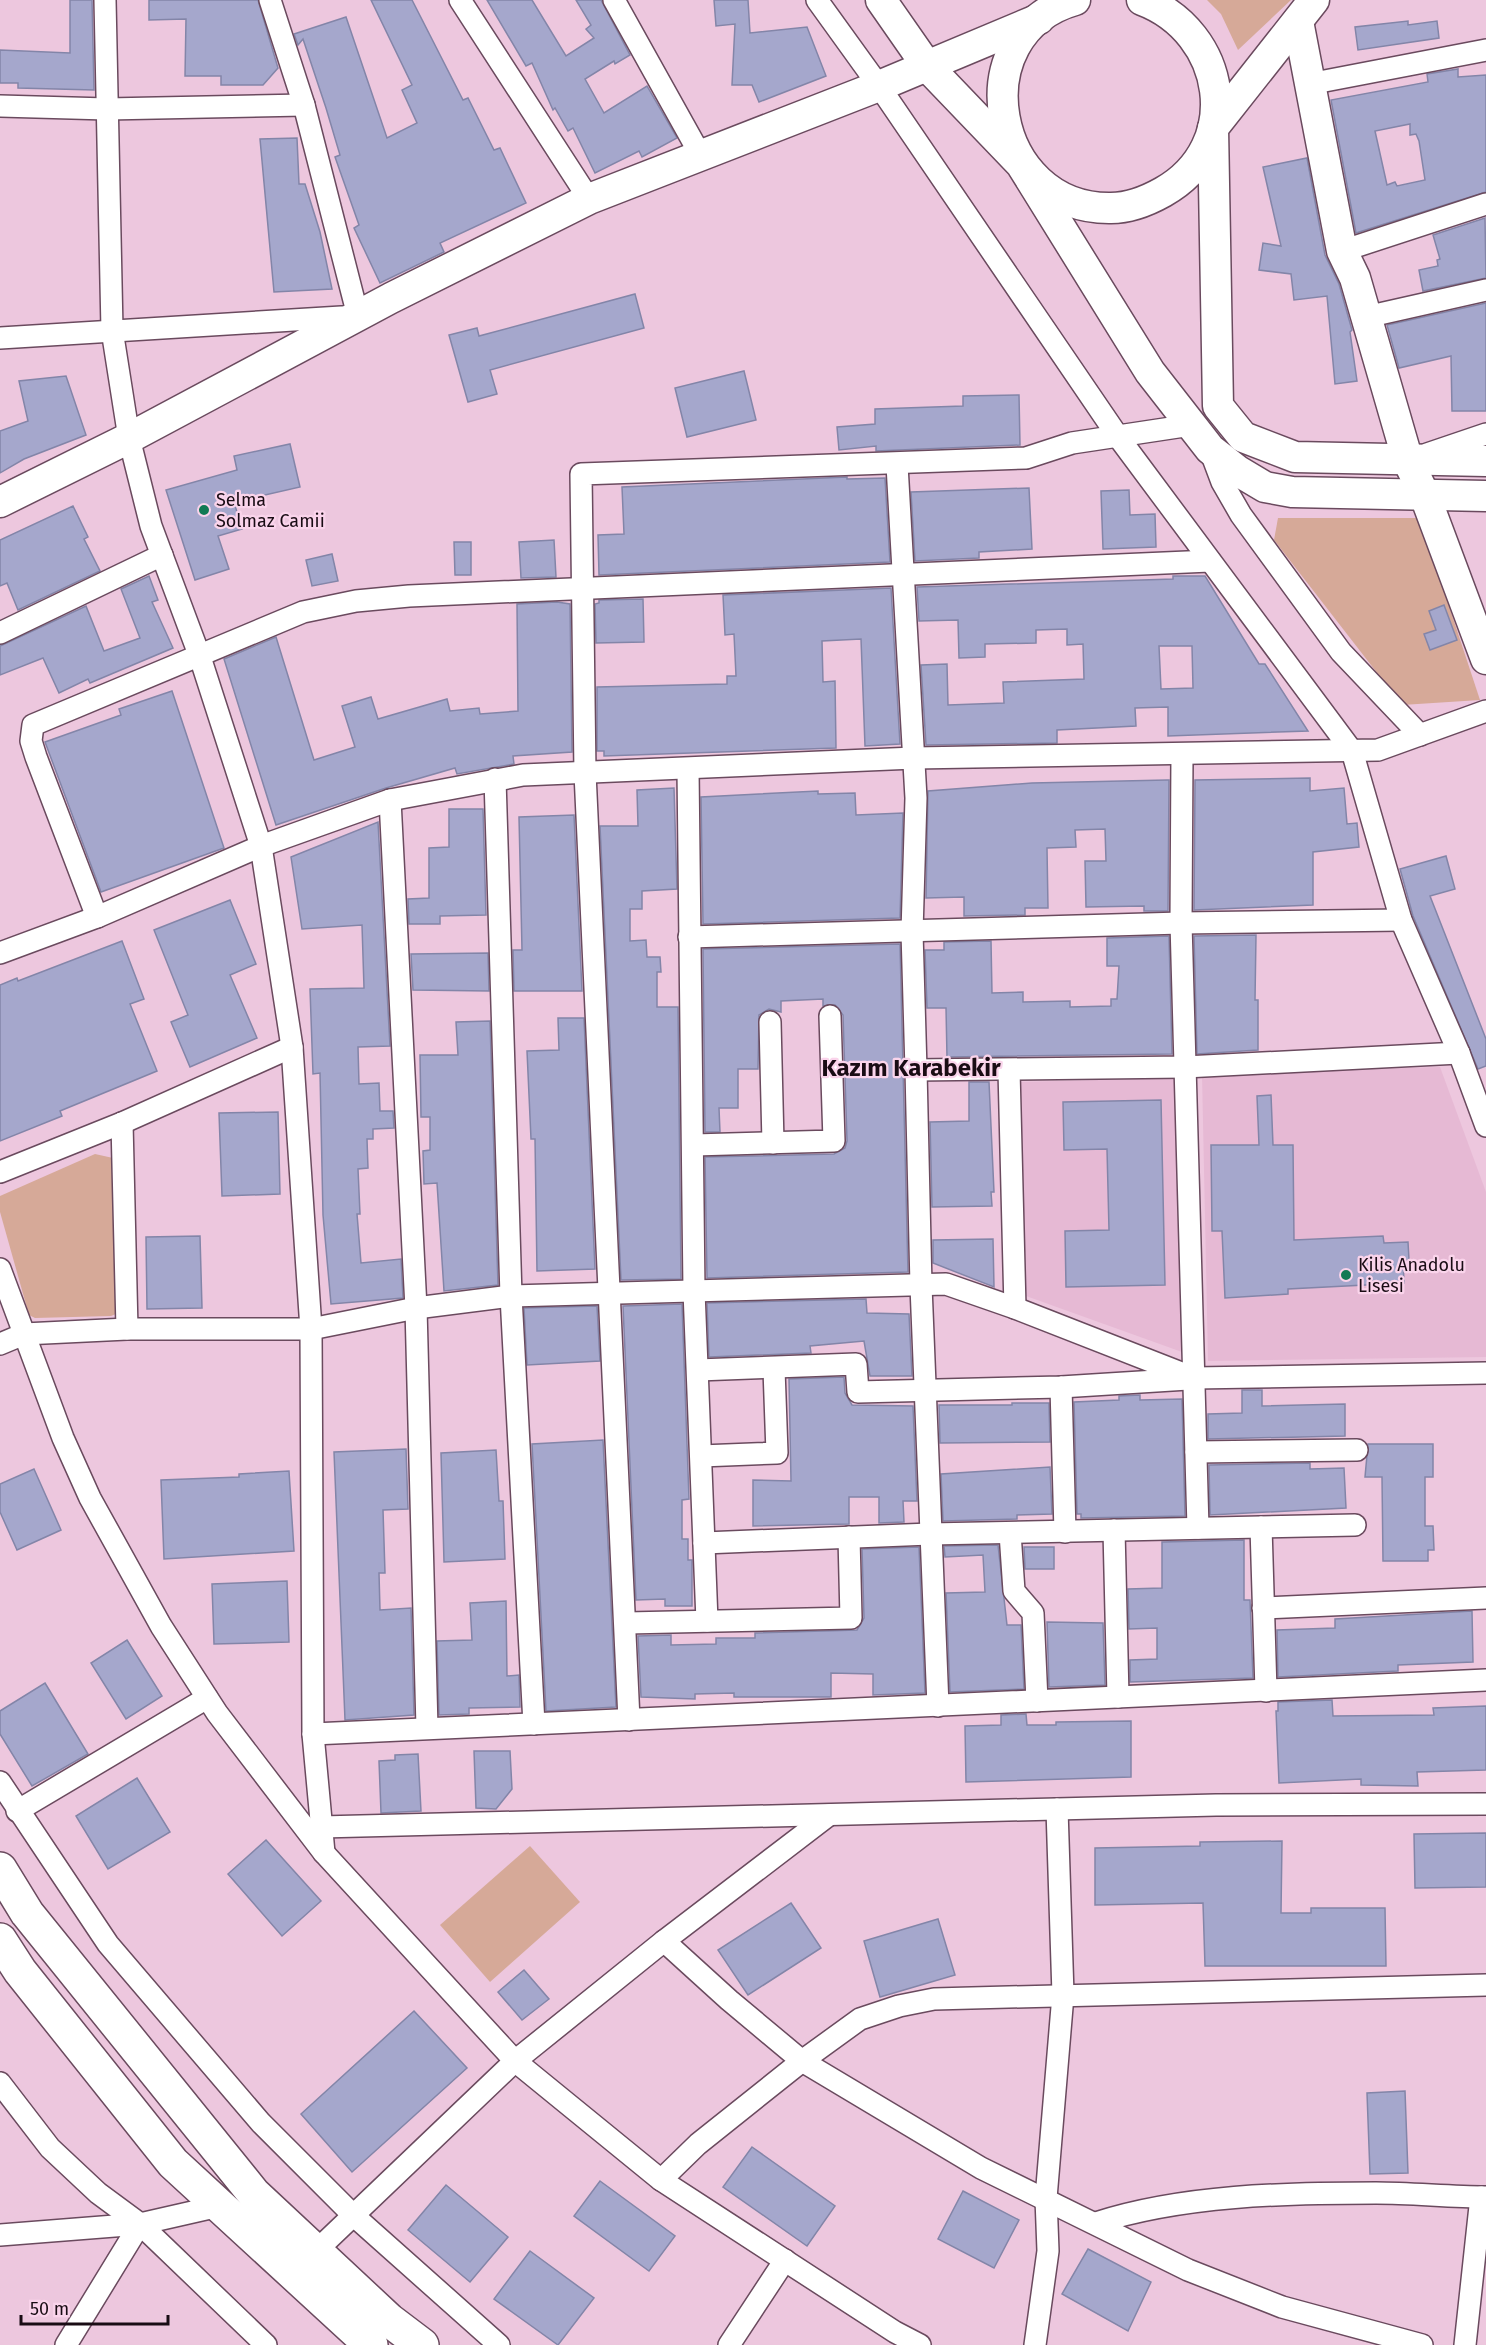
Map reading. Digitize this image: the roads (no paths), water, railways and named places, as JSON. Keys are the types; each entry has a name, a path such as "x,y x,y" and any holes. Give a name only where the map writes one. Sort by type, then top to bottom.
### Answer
{"highway":[{"path":"0,1869 27,1912 254,2194 389,2320 422,2345"},
{"path":"0,1940 20,1971 173,2163 371,2345"}],"street":[{"path":"105,0 112,330 129,438 151,526 200,657 261,846 292,1047 311,1329 313,1734 324,1853"},
{"path":"270,0 304,105 358,316"},
{"path":"460,0 589,199"},
{"path":"614,0 701,156"},
{"path":"817,0 1126,437 1210,561 1352,751 1401,920 1459,1053 1486,1126"},
{"path":"881,0 927,66 1046,188 1077,203 1111,208 1145,202 1176,185 1184,177 1199,160 1213,128 1306,11"},
{"path":"0,502 129,438 358,316 589,199 879,86 1039,19 1065,3 1075,0"},
{"path":"1142,0 1162,8 1190,30 1208,59 1216,93 1213,128 1218,406 1243,437 1295,457 1486,462"},
{"path":"1306,11 1310,84 1342,251 1355,278 1408,461 1479,625 1486,659"},
{"path":"1039,19 1018,42 1005,70 1001,101 1005,132 1021,164 1183,426 1238,471 1265,487 1292,492 1486,496"},
{"path":"1310,84 1486,50"},
{"path":"0,106 107,109 304,105"},
{"path":"1342,251 1486,204"},
{"path":"1366,317 1486,290"},
{"path":"0,338 358,316"},
{"path":"629,1720 627,1623 585,773 581,474 749,467 897,465 1026,458 1071,443 1126,437 1183,426"},
{"path":"1408,461 1486,434"},
{"path":"1210,449 1222,482 1241,515 1341,652 1420,735"},
{"path":"897,465 916,798 912,932 921,1286 938,1706"},
{"path":"0,633 162,555"},
{"path":"97,917 36,757 31,741 33,725 303,612 356,601 583,587 1210,561"},
{"path":"0,953 97,917 261,846 390,800 495,779 914,758 1378,750 1486,711"},
{"path":"1182,754 1181,923 1198,1528"},
{"path":"688,769 694,1292 707,1621"},
{"path":"495,779 511,1296 534,1724"},
{"path":"390,800 416,1308 427,1728"},
{"path":"689,938 1181,923 1401,920"},
{"path":"694,1145 834,1141 830,1016"},
{"path":"770,1022 773,1143"},
{"path":"0,1172 122,1123 292,1047"},
{"path":"916,1070 1185,1067 1459,1053"},
{"path":"1009,1070 1015,1308"},
{"path":"122,1123 127,1329"},
{"path":"0,1269 63,1438 90,1498 161,1626 207,1698 324,1853 515,2061 661,2180 895,2332 920,2345"},
{"path":"0,1344 24,1334 127,1329 311,1329 416,1308 511,1296 946,1284 1015,1308 1194,1378"},
{"path":"698,1371 856,1364 858,1392 1061,1388 1194,1378 1486,1373"},
{"path":"701,1456 777,1454 774,1369"},
{"path":"1061,1388 1065,1532"},
{"path":"1196,1452 1357,1450"},
{"path":"704,1543 930,1534 1355,1525"},
{"path":"1261,1527 1266,1690"},
{"path":"1114,1530 1118,1697"},
{"path":"1010,1533 1014,1591 1033,1613 1037,1701"},
{"path":"627,1623 851,1618 849,1537"},
{"path":"1263,1608 1486,1598"},
{"path":"313,1734 1486,1680"},
{"path":"18,1811 207,1698"},
{"path":"0,1782 108,1944 261,2122 353,2215 499,2345"},
{"path":"321,1827 1057,1809 1486,1804"},
{"path":"1035,2345 1048,2251 1046,2198 1063,1995 1057,1809"},
{"path":"316,2251 515,2061 664,1941 829,1815"},
{"path":"664,1941 729,2000 802,2061 981,2168 1046,2198 1188,2270 1282,2307 1422,2345"},
{"path":"661,2180 698,2144 802,2061 860,2019 899,2006 934,1999 1486,1984"},
{"path":"0,2083 50,2148 98,2193 140,2224 266,2345"},
{"path":"1096,2223 1125,2213 1222,2199 1376,2193 1484,2197 1465,2345"},
{"path":"0,2235 140,2224 219,2206"},
{"path":"66,2345 140,2224"},
{"path":"729,2345 785,2260"}],"place":[{"name":"Selma Solmaz Camii","path":"204,510"},
{"name":"Kilis Anadolu Lisesi","path":"1346,1275"}],"district":[{"name":"Kazım Karabekir","path":"911,1068"}]}
